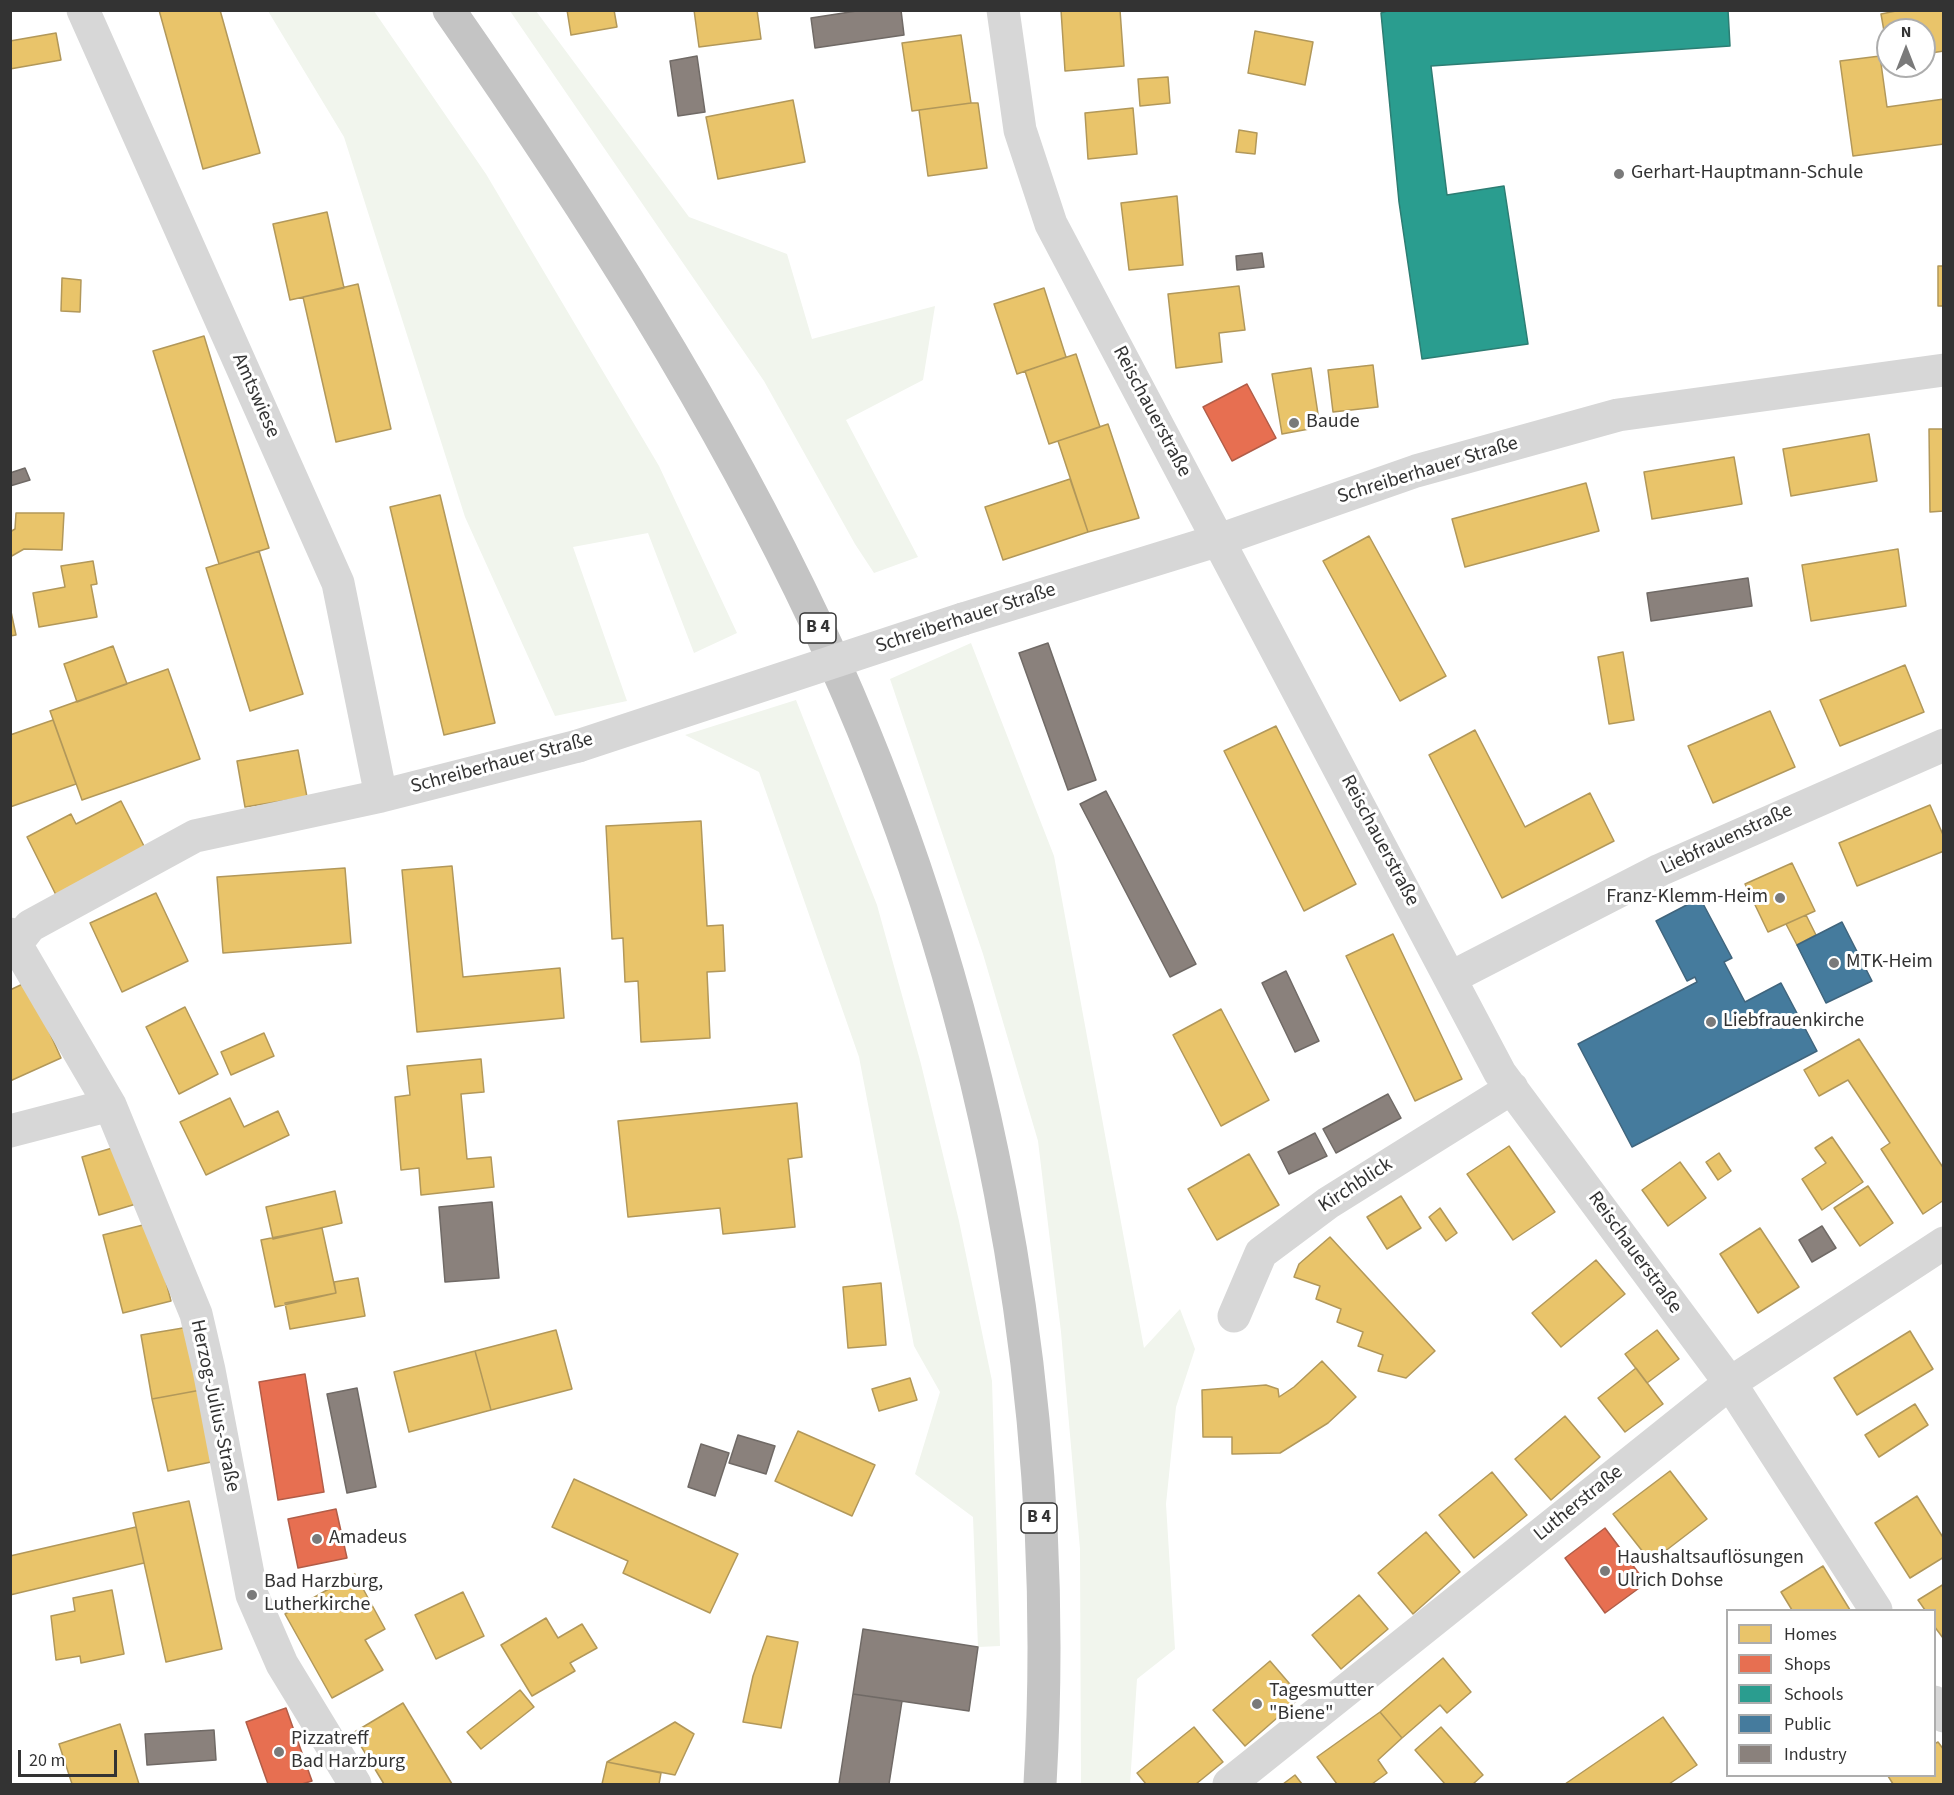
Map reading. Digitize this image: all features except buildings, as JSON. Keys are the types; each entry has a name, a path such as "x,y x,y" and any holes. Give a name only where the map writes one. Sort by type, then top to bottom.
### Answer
{"highway":[{"name":"B 4","path":"449,10 613,256 665,341 750,491 819,631 890,802 915,874 941,954 980,1102 1019,1318 1041,1539 1044,1655 1040,1785"}],"street":[{"name":"Amtswiese","path":"83,10 338,583 381,796"},
{"name":"Reischauerstraße","path":"1003,10 1020,130 1051,224 1452,977 1500,1073 1730,1383 1875,1609"},
{"name":"Schreiberhauer Straße","path":"13,939 30,926 195,836 381,796 578,746 963,619 1219,540 1416,471 1618,415 1944,370"},
{"name":"Liebfrauenstraße","path":"1452,977 1660,870 1944,745"},
{"name":"Herzog-Julius-Straße","path":"13,939 110,1105 196,1314 209,1370 252,1595 282,1664 356,1785"},
{"name":"Kirchblick","path":"1234,1316 1261,1252 1328,1203 1512,1088"},
{"path":"10,1131 91,1113 110,1105"},
{"name":"Lutherstraße","path":"1229,1785 1730,1383 1944,1243"}],"shaded area":[{"path":"268,11 374,11 486,174 659,466 737,633 694,653 648,533 573,547 627,701 555,716 465,517 344,137"},
{"path":"510,11 536,11 689,217 787,254 812,339 935,306 923,380 846,420 918,557 874,573 855,544 764,381"},
{"path":"971,643 1054,856 1144,1348 1180,1309 1195,1349 1176,1407 1166,1504 1175,1649 1137,1679 1130,1784 1081,1784 1080,1549 1061,1332 1038,1141 983,954 890,679"},
{"path":"796,700 877,905 921,1064 959,1221 992,1381 1000,1646 978,1647 973,1517 915,1474 940,1392 914,1346 859,1057 759,772 685,735"}],"place":[{"name":"Gerhart-Hauptmann-Schule","path":"1619,174"},
{"name":"Baude","path":"1294,423"},
{"name":"Franz-Klemm-Heim","path":"1780,898"},
{"name":"MTK-Heim","path":"1834,963"},
{"name":"Liebfrauenkirche","path":"1711,1022"},
{"name":"Amadeus","path":"317,1539"},
{"name":"Haushaltsauflösungen Ulrich Dohse","path":"1605,1571"},
{"name":"Bad Harzburg, Lutherkirche","path":"252,1595"},
{"name":"Tagesmutter \"Biene\"","path":"1257,1704"},
{"name":"Pizzatreff Bad Harzburg","path":"279,1752"}]}
